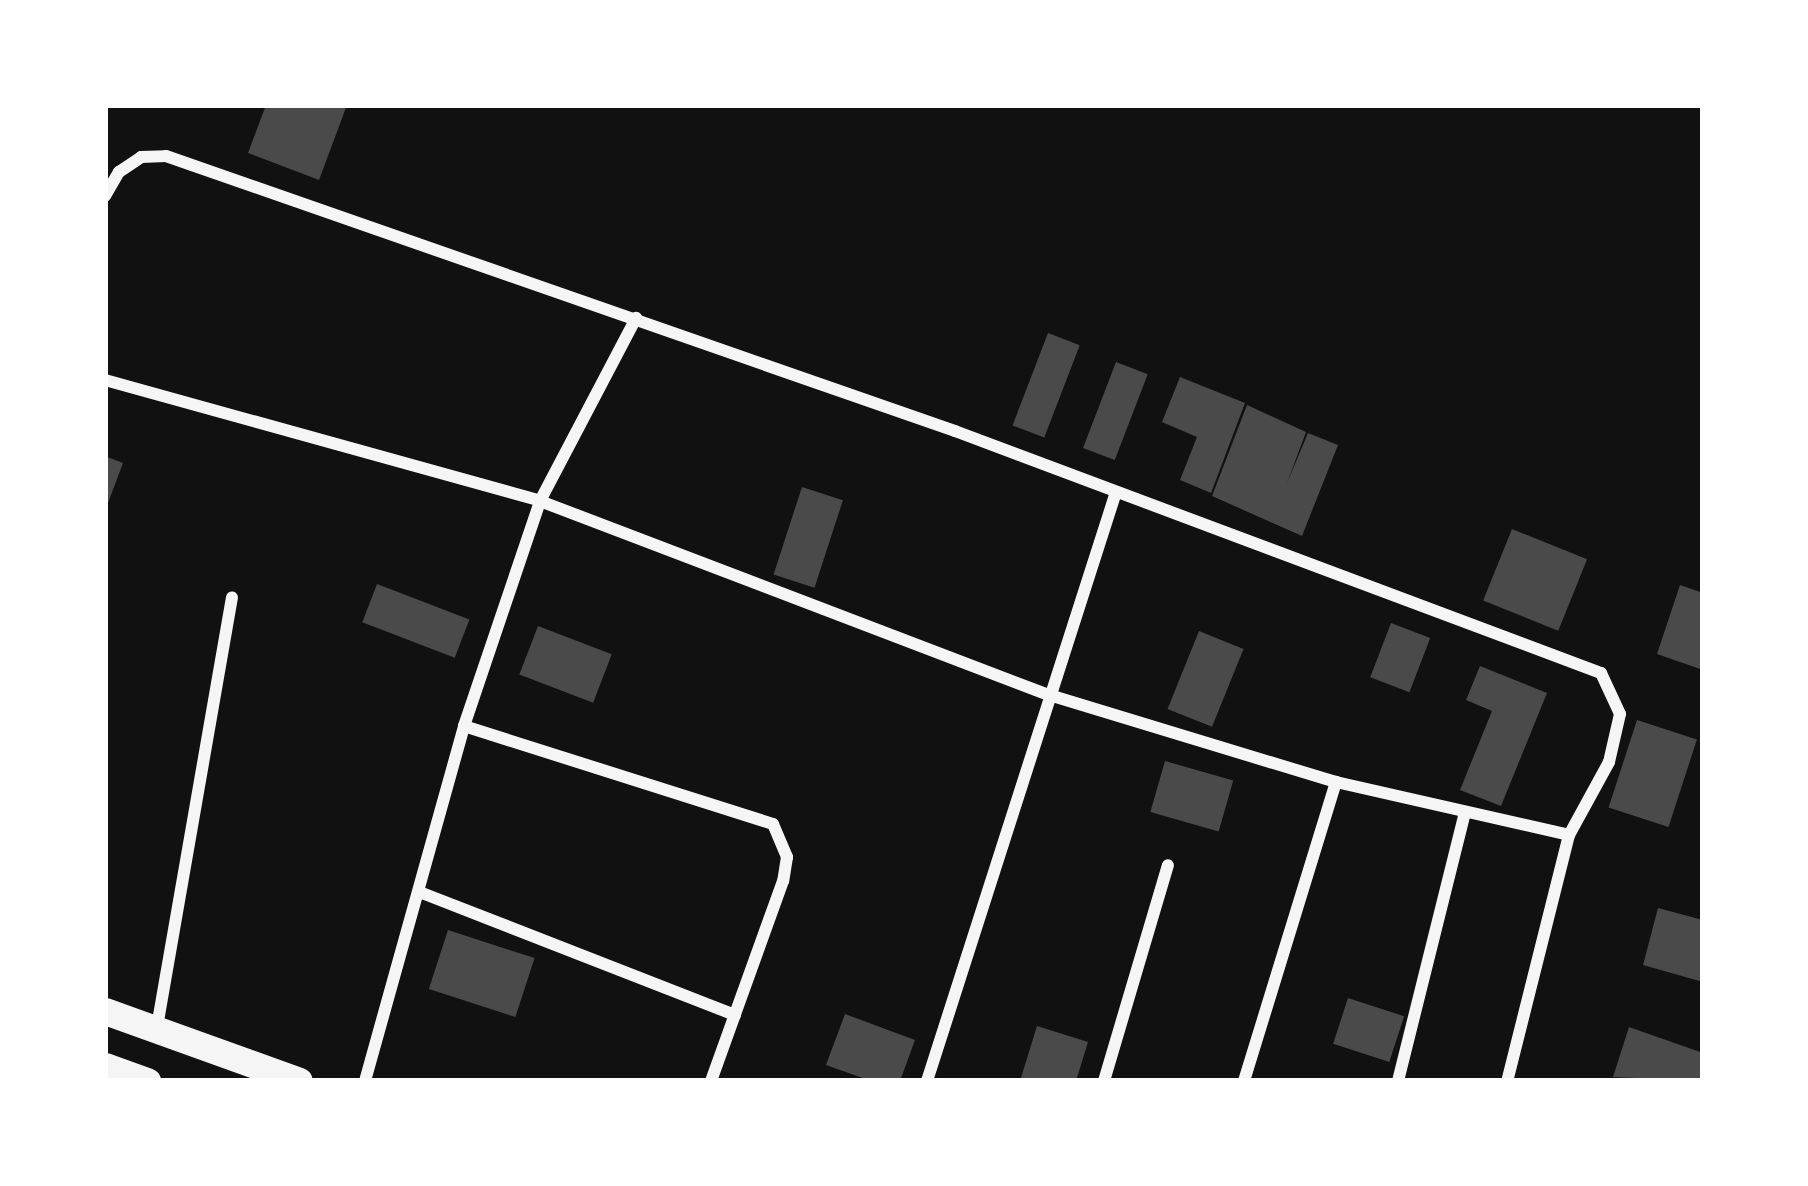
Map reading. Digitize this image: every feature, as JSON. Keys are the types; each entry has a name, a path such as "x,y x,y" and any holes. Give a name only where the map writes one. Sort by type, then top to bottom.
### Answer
{"main road":[{"path":"105,1011 299,1081"},
{"path":"105,1066 147,1081"}],"street":[{"path":"105,196 130,164 166,156 636,318 1601,673 1620,714 1609,762 1569,835 1507,1081"},
{"path":"365,1081 422,893 464,726 540,501 636,318"},
{"path":"105,380 540,501 1046,694 1336,782 1569,835"},
{"path":"927,1081 1046,694 1115,495"},
{"path":"156,1028 232,597"},
{"path":"464,726 773,824 787,857 783,881 711,1081"},
{"path":"1244,1081 1336,782"},
{"path":"1398,1081 1465,813"},
{"path":"1104,1081 1168,865"},
{"path":"422,893 735,1015"}],"building":[{"path":"266,105 347,105 319,180 248,153"},
{"path":"1048,333 1080,345 1044,438 1013,425"},
{"path":"1116,362 1148,374 1115,460 1083,448"},
{"path":"1180,377 1245,403 1211,493 1180,480 1197,437 1162,422"},
{"path":"1247,405 1306,432 1287,483 1308,433 1338,445 1302,536 1212,496"},
{"path":"105,456 123,463 105,511"},
{"path":"802,487 843,500 814,588 774,574"},
{"path":"1512,529 1587,559 1558,631 1483,600"},
{"path":"377,584 469,619 455,658 362,622"},
{"path":"1680,585 1703,593 1703,670 1657,654"},
{"path":"1391,623 1430,638 1409,692 1370,677"},
{"path":"538,626 612,654 593,703 519,675"},
{"path":"1199,631 1244,649 1212,727 1168,709"},
{"path":"1480,666 1547,693 1501,806 1460,790 1492,711 1466,700"},
{"path":"1637,720 1697,739 1668,827 1609,807"},
{"path":"1165,761 1233,781 1219,832 1150,812"},
{"path":"1658,908 1703,920 1703,982 1643,965"},
{"path":"448,930 535,958 515,1017 429,989"},
{"path":"1348,998 1404,1016 1389,1062 1333,1044"},
{"path":"845,1014 915,1040 900,1081 871,1081 826,1065"},
{"path":"1037,1026 1088,1042 1076,1081 1020,1081"},
{"path":"1629,1027 1703,1053 1703,1081 1613,1077"}]}
